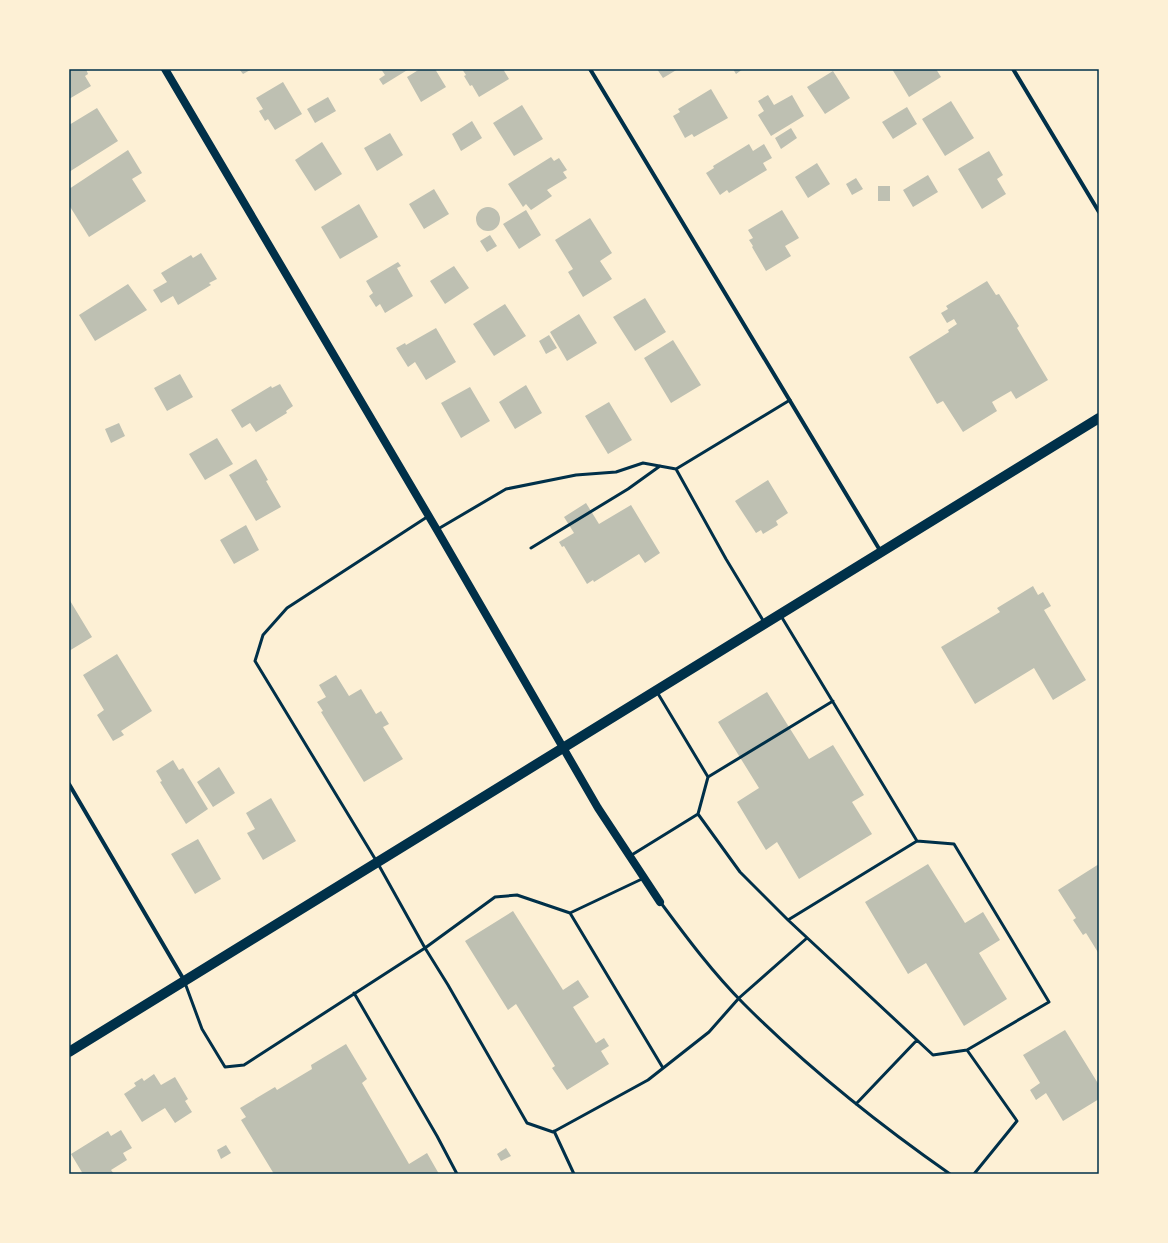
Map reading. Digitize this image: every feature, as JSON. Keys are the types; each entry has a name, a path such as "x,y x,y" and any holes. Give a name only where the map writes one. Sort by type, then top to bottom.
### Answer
{"main road":[{"path":"165,69 429,516 598,808 660,902"},
{"path":"69,1052 1099,418"}],"street":[{"path":"590,69 881,553"},
{"path":"1012,69 1099,212"},
{"path":"69,784 185,981"}],"lane":[{"path":"437,530 506,489 576,475 616,472 642,463 676,469 790,400"},
{"path":"531,548 628,489 660,466"},
{"path":"676,469 726,559 765,624"},
{"path":"429,516 287,608 263,635 255,661 378,862 424,948 448,985 527,1123 553,1132 648,1080 709,1032 739,998 807,938"},
{"path":"780,614 917,841"},
{"path":"656,691 708,777"},
{"path":"629,856 698,814 708,777 833,701"},
{"path":"698,814 740,872 788,920 933,1055 967,1050 1049,1002 954,844 917,841 788,920"},
{"path":"570,913 644,878"},
{"path":"185,981 202,1029 225,1067 244,1065 424,948 495,897 517,895 570,913 663,1068"},
{"path":"660,902 711,968 739,998 824,1078 906,1143 950,1174"},
{"path":"354,993 438,1136 457,1174"},
{"path":"856,1104 917,1040"},
{"path":"967,1050 1017,1121 974,1174"},
{"path":"554,1131 574,1174"}],"building":[{"path":"69,69 86,69 88,74 85,76 91,86 69,99"},
{"path":"239,69 252,69 243,74"},
{"path":"381,69 409,69 383,85 379,79 385,75"},
{"path":"420,69 435,69 446,87 421,102 407,77"},
{"path":"462,69 503,69 509,79 479,97 472,85 470,86"},
{"path":"657,69 678,69 663,78"},
{"path":"733,69 743,69 736,74"},
{"path":"892,69 936,69 941,77 909,97"},
{"path":"833,71 850,98 825,114 807,87"},
{"path":"283,82 302,114 275,130 268,119 265,121 259,111 263,109 256,98"},
{"path":"711,89 728,118 694,137 692,134 685,138 673,116 680,112 678,109"},
{"path":"768,95 774,105 792,95 804,116 771,136 758,115 764,111 758,101"},
{"path":"328,97 336,111 315,123 307,109"},
{"path":"951,101 974,138 945,156 922,119"},
{"path":"522,105 543,139 514,156 493,123"},
{"path":"907,107 917,124 893,139 882,122"},
{"path":"97,108 118,141 69,172 69,125"},
{"path":"472,121 482,138 461,151 452,134"},
{"path":"791,128 797,138 781,149 775,138"},
{"path":"390,133 403,155 377,171 364,148"},
{"path":"322,142 342,174 315,191 295,160"},
{"path":"749,144 753,151 764,144 772,158 763,163 767,170 729,193 727,190 720,195 706,173 714,168 713,166"},
{"path":"128,150 142,173 132,179 146,201 89,237 69,205 69,189"},
{"path":"989,151 1003,175 997,179 1006,194 982,209 958,169"},
{"path":"551,157 554,161 559,158 567,170 563,172 567,178 547,190 552,196 531,210 526,204 523,207 508,184"},
{"path":"817,163 830,184 808,198 795,177"},
{"path":"928,175 938,192 913,207 903,190"},
{"path":"856,178 863,189 852,195 846,184"},
{"path":"878,186 890,186 890,201 878,201"},
{"path":"434,189 449,214 424,229 409,204"},
{"path":"359,204 378,237 340,259 321,227"},
{"path":"488,207 497,210 500,219 497,228 488,231 479,228 476,219 479,210"},
{"path":"526,210 541,235 519,249 503,224"},
{"path":"782,210 799,238 785,246 791,256 766,271 752,247 753,246 749,240 753,238 748,230"},
{"path":"590,218 612,253 600,261 612,279 583,297 568,272 573,269 555,240"},
{"path":"490,235 497,246 487,252 480,241"},
{"path":"201,253 217,279 209,283 211,285 178,305 173,296 161,303 153,290 167,282 161,273 191,255 193,258"},
{"path":"398,262 401,266 397,268 413,296 385,313 380,304 376,307 369,296 373,293 366,281"},
{"path":"454,266 469,288 445,304 430,281"},
{"path":"987,281 996,295 999,294 1019,326 1017,328 1048,380 1016,399 1011,391 992,402 997,411 963,432 943,401 937,404 909,357 949,332 948,330 957,324 954,319 947,323 941,313 948,309 946,306"},
{"path":"128,284 147,310 95,341 79,315"},
{"path":"645,298 666,332 635,351 613,317"},
{"path":"505,304 526,336 494,356 473,324"},
{"path":"579,314 597,343 567,361 550,332"},
{"path":"436,328 456,362 426,380 415,362 408,367 396,348 405,343 406,345"},
{"path":"549,335 557,348 546,354 539,341"},
{"path":"673,340 701,385 671,403 644,358"},
{"path":"180,374 193,397 167,411 154,388"},
{"path":"280,384 293,406 286,411 287,413 256,432 250,423 242,428 231,410 271,386 272,388"},
{"path":"526,385 542,413 515,429 499,402"},
{"path":"470,387 490,421 461,438 441,403"},
{"path":"609,402 632,440 608,454 585,416"},
{"path":"119,423 125,436 111,443 105,429"},
{"path":"217,438 233,464 205,480 189,454"},
{"path":"256,459 268,480 266,481 281,507 256,521 229,475"},
{"path":"768,480 788,513 776,521 778,525 763,534 761,530 756,533 735,501"},
{"path":"586,503 599,524 631,505 660,553 645,563 639,554 594,582 593,580 587,584 564,546 562,547 559,542 574,533 564,517"},
{"path":"246,525 259,550 234,564 220,540"},
{"path":"1033,586 1038,595 1043,592 1051,606 1044,610 1086,680 1053,700 1034,668 975,704 941,647 1000,612 997,608"},
{"path":"69,599 92,637 69,651"},
{"path":"117,654 152,711 121,731 124,735 113,741 97,715 104,710 83,675"},
{"path":"336,675 349,696 361,689 376,714 381,711 389,724 383,727 403,759 364,782 321,712 323,711 317,702 326,697 319,685"},
{"path":"767,692 809,759 833,745 864,795 852,802 872,834 799,879 777,842 766,850 737,802 759,788 718,722"},
{"path":"173,760 179,770 183,768 208,809 186,824 160,782 162,781 156,771"},
{"path":"219,767 235,793 213,807 197,782"},
{"path":"271,798 296,841 263,860 247,833 255,829 246,813"},
{"path":"198,839 221,879 195,894 171,854"},
{"path":"928,864 965,923 983,912 1000,940 979,953 1007,999 964,1026 926,963 908,974 865,902"},
{"path":"1099,864 1099,954 1086,933 1083,935 1073,920 1076,918 1058,890"},
{"path":"513,911 563,990 578,980 589,997 573,1007 596,1043 604,1038 609,1046 601,1051 609,1064 567,1090 552,1068 555,1066 516,1004 508,1010 465,941"},
{"path":"1065,1030 1099,1085 1099,1099 1063,1121 1046,1093 1036,1100 1030,1090 1040,1083 1023,1055"},
{"path":"346,1044 367,1079 362,1083 409,1164 427,1153 439,1174 274,1174 241,1120 246,1117 240,1108 275,1087 277,1090 312,1069 311,1065"},
{"path":"154,1074 161,1085 175,1077 188,1099 185,1101 192,1112 175,1123 165,1108 142,1122 124,1094 136,1086 134,1083 142,1078 144,1081"},
{"path":"121,1130 132,1148 123,1153 127,1160 111,1170 114,1174 83,1174 71,1154 108,1131 111,1136"},
{"path":"226,1145 231,1153 221,1159 217,1150"},
{"path":"506,1148 511,1156 501,1161 497,1154"}]}
